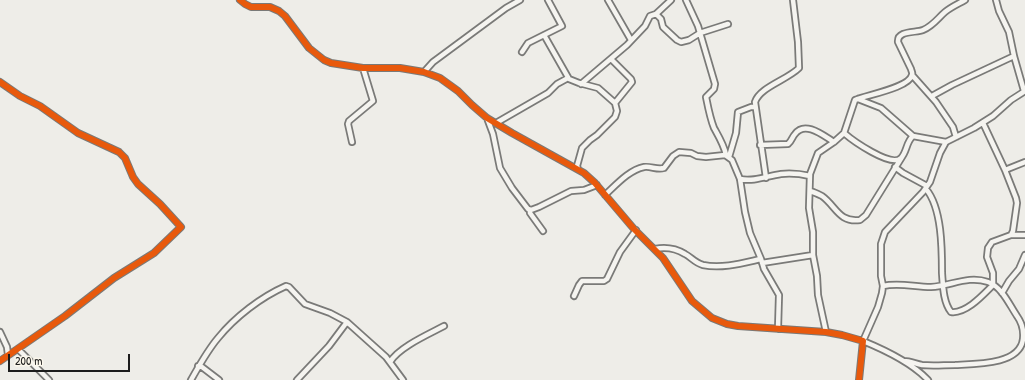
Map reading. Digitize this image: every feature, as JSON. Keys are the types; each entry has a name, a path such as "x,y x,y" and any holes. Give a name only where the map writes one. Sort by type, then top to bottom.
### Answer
{"street":[{"path":"240,0 251,7 270,7 279,11 285,16 309,48 324,60 338,65 363,68 393,68 424,72 440,78 450,84 487,118 578,169 590,178 655,249 668,264 692,301 708,316 732,325 842,334 862,341 902,361 922,374 928,380"},
{"path":"424,72 433,62 506,8 520,0"},
{"path":"522,52 528,43 562,25 548,0"},
{"path":"608,0 631,40"},
{"path":"581,84 611,59 645,26 650,16 656,14 670,0"},
{"path":"686,0 700,33 715,84 714,89 706,96 707,106 713,126 728,156 732,160 740,179 750,233 764,269 779,295 778,329"},
{"path":"766,178 755,107 756,98 761,92 784,79 799,68 798,42 793,0"},
{"path":"956,136 953,128 932,96 912,75 911,69 898,42 898,37 906,33 916,32 927,28 947,10 965,0"},
{"path":"859,380 862,341 878,307 883,286 881,276 881,249 883,236 888,228 927,187 940,153 946,142 983,123 1025,91 1014,56 1009,32 998,11 996,0"},
{"path":"656,14 661,19 662,27 681,42 686,41 700,33 728,24"},
{"path":"544,35 568,78 572,81 600,90 615,103 617,111 616,117 582,148 578,169"},
{"path":"932,96 957,82 1014,56"},
{"path":"611,59 633,82 615,103"},
{"path":"352,142 348,121 373,101 363,68"},
{"path":"826,332 818,295 817,276 813,255 813,232 809,208 810,176 818,153 844,133 855,100 888,91 907,80 912,75"},
{"path":"496,123 548,93 557,84 568,78"},
{"path":"0,82 24,98 40,106 78,133 119,152 126,158 133,177 138,184 160,204 181,227 154,254 114,278 65,316 0,360"},
{"path":"858,98 881,108 913,136 946,142"},
{"path":"728,156 736,134 738,112 755,107"},
{"path":"487,118 493,134 500,168 519,198 530,210 530,213 543,231"},
{"path":"983,123 1015,194 1017,203 1013,231 1011,235"},
{"path":"760,145 788,144 796,133 806,128 834,142"},
{"path":"844,133 859,146 870,152 894,160 898,160 902,157"},
{"path":"810,190 821,196 845,219 853,221 860,220 866,215 902,157 913,136"},
{"path":"605,195 635,170 645,167 664,168 673,156 679,152 691,153 706,157 728,156"},
{"path":"1005,170 1025,162"},
{"path":"895,167 927,187 940,230 943,285 947,306 950,312 953,313 966,308 993,285 993,273 987,257 988,248 992,242 1011,235 1025,235"},
{"path":"740,179 749,180 783,174 810,176"},
{"path":"530,210 571,192 597,186"},
{"path":"574,296 582,280 607,279 620,252 636,230"},
{"path":"655,249 671,248 703,265 735,265 813,255"},
{"path":"1002,293 1009,281 1019,269 1025,255"},
{"path":"883,286 894,284 920,287 943,285 971,278 985,281 993,285 1002,293 1020,320 1024,332 1023,343 1018,351 1011,356 974,365 923,365 902,361"},
{"path":"191,380 198,366 217,339 235,321 276,290 288,286 305,304 330,313 347,322 386,356 403,380"},
{"path":"297,380 329,346 347,322"},
{"path":"390,362 395,355 421,337 444,326"},
{"path":"0,332 7,347 8,355"},
{"path":"18,349 49,380"},
{"path":"198,366 202,367 219,380"}],"cycle path":[{"path":"240,0 251,7 270,7 279,11 285,16 309,48 324,60 331,63 363,68 400,68 424,72 440,78 458,91 487,118 584,173 595,183 634,229 663,258 692,301 712,318 727,324 738,326 826,332 863,341 859,380"},
{"path":"0,82 20,96 40,106 78,133 119,152 125,158 133,177 138,184 160,204 181,227 154,253 114,278 65,316 0,361"}]}
